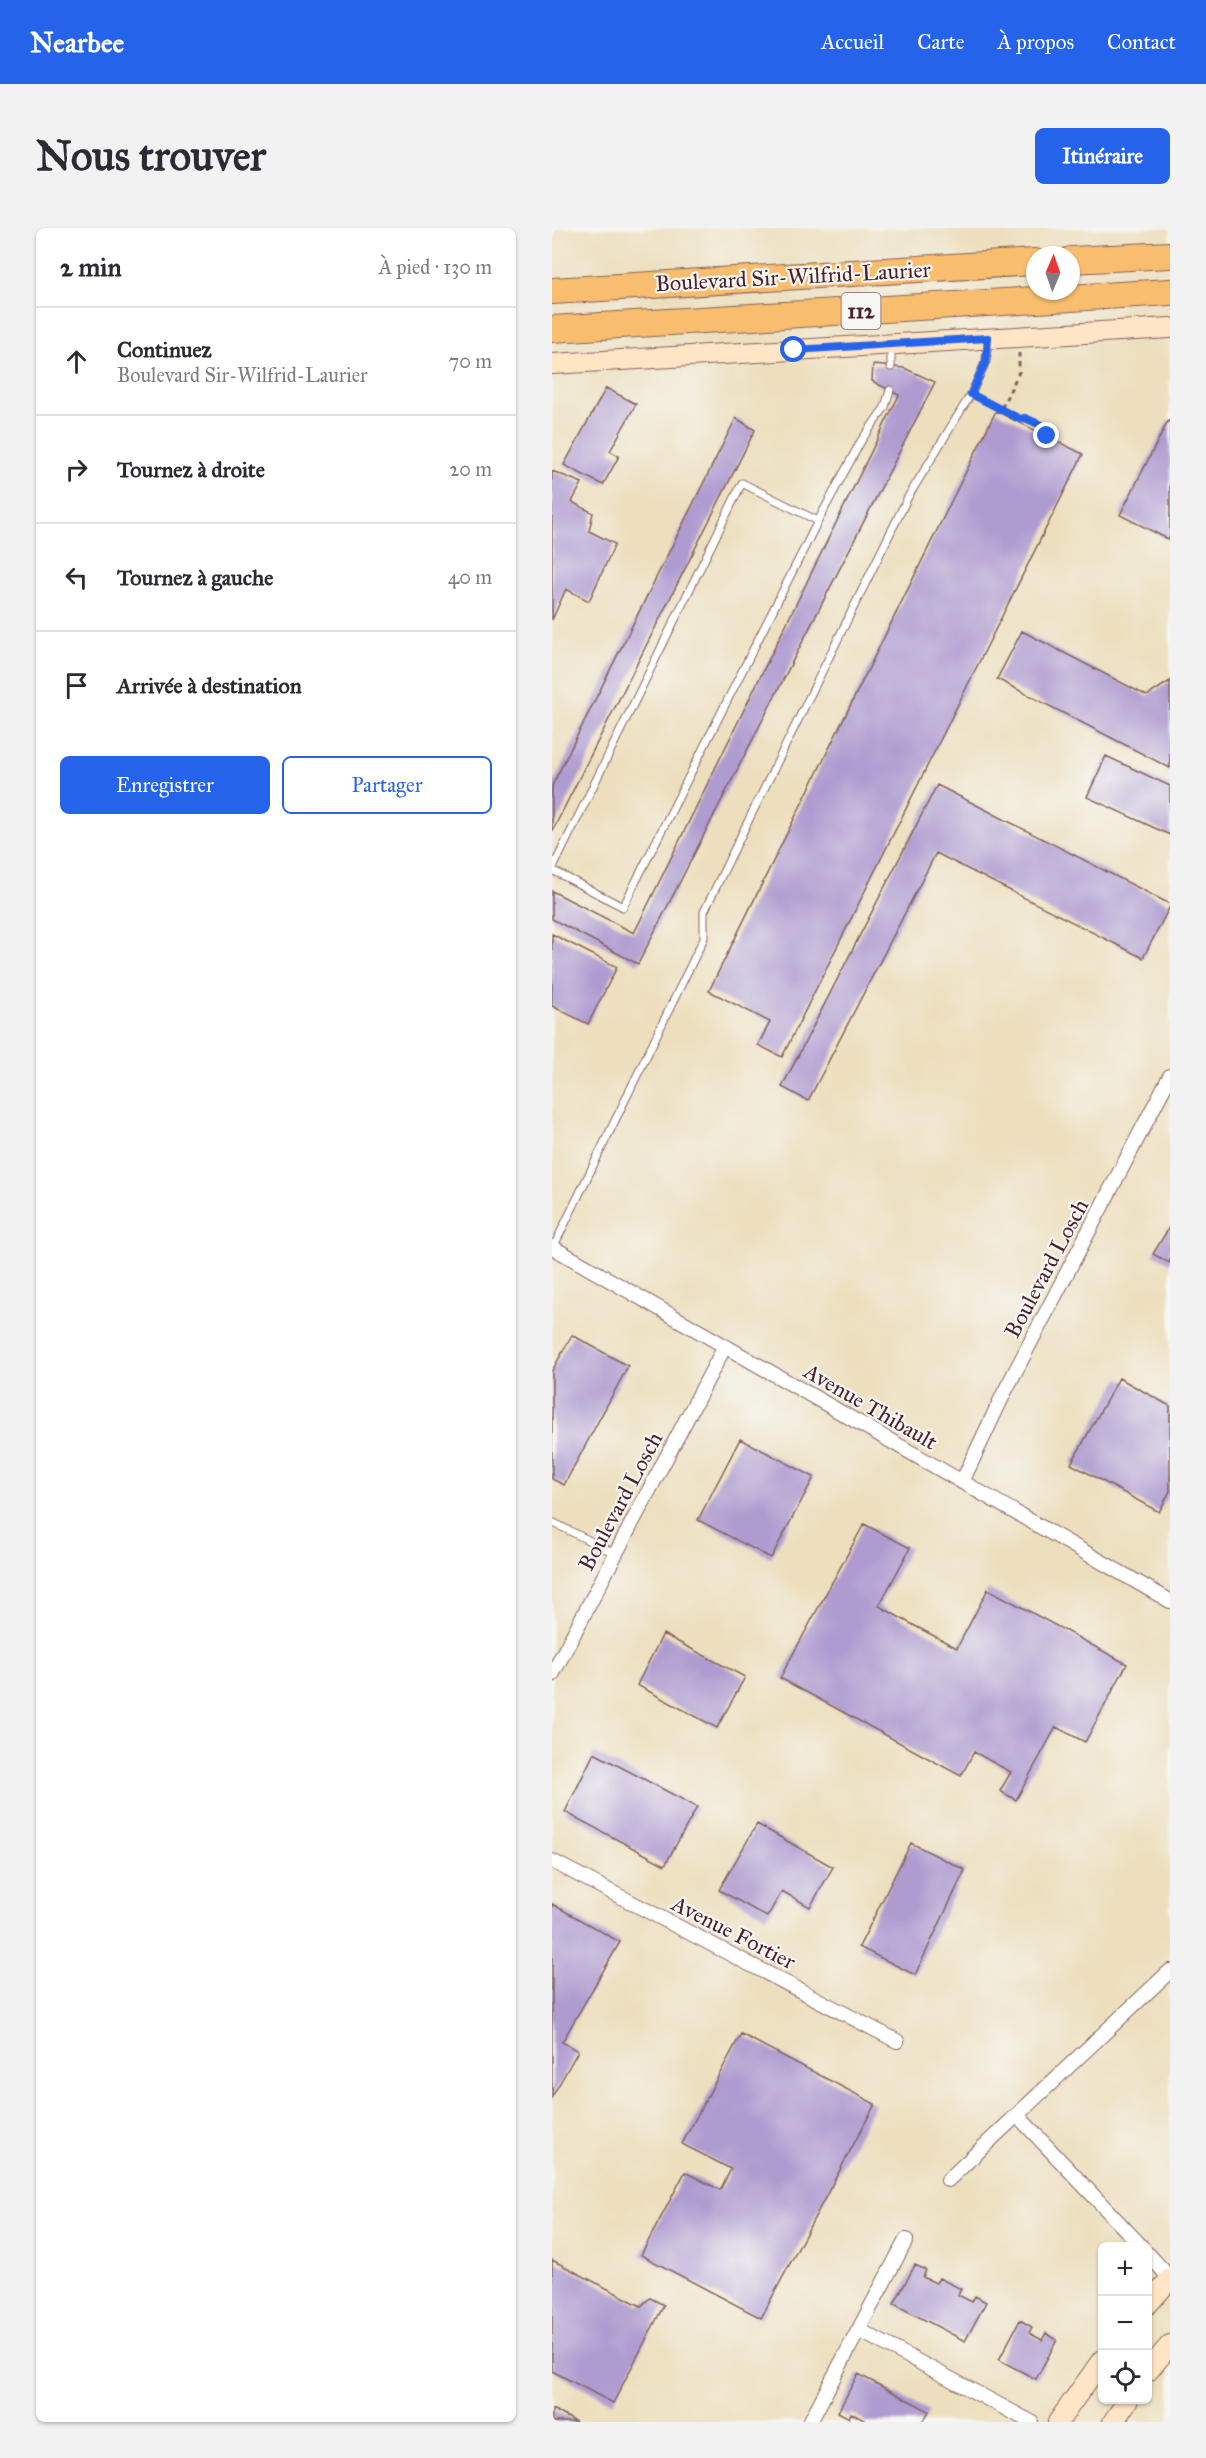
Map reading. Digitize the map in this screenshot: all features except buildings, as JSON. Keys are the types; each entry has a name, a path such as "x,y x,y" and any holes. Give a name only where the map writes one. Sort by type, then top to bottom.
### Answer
{"highway":[{"path":"1080,260 1170,255"},
{"name":"Boulevard Sir-Wilfrid-Laurier","path":"552,291 1026,263"},
{"name":"Boulevard Sir-Wilfrid-Laurier","path":"552,329 1170,292"}],"street":[{"path":"552,364 1170,328"},
{"name":"Boulevard Losch","path":"962,1482 1004,1393 1170,1076"},
{"name":"Avenue Thibault","path":"553,1247 1170,1601"},
{"name":"Boulevard Losch","path":"552,1675 725,1346"},
{"name":"Avenue Fortier","path":"552,1861 897,2040"},
{"path":"948,2180 1170,1971"},
{"path":"1017,2115 1136,2242"},
{"path":"810,2422 906,2240"},
{"path":"1152,2258 1170,2278 1152,2299"},
{"path":"859,2330 1031,2422"},
{"path":"1152,2366 1170,2345"},
{"path":"1058,2422 1098,2366"},
{"path":"1113,2422 1125,2404"}],"lane":[{"path":"553,1247 704,938 704,912 869,573 908,497 971,394 986,361 988,338"},
{"path":"891,344 891,367"},
{"path":"818,520 742,483 552,870 623,907 818,520 861,441 885,407 890,390"},
{"path":"552,1522 616,1554"}],"path":[{"path":"1000,409 1019,372 1019,350"},
{"path":"971,394 1000,409 1050,429 1047,436"}],"route":[{"path":"794,350 988,338 986,361 971,394 1020,419 1025,418 1050,429 1047,436"}]}
